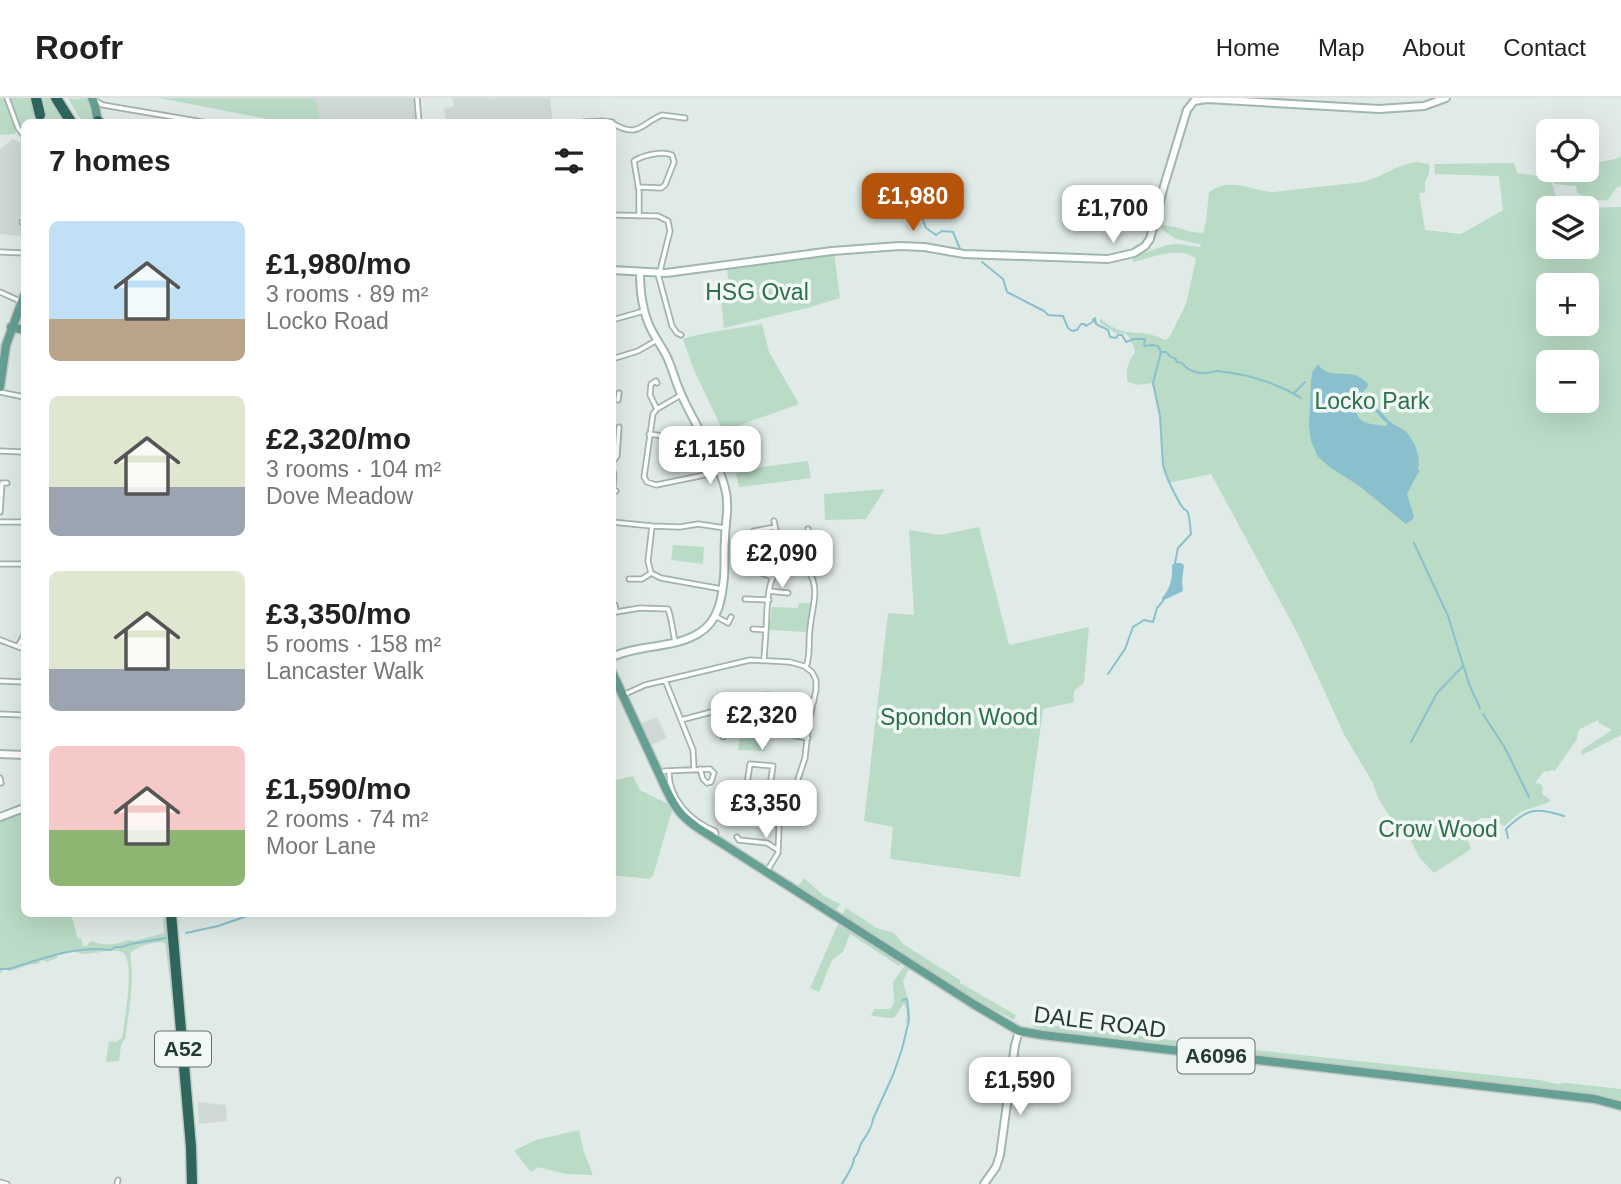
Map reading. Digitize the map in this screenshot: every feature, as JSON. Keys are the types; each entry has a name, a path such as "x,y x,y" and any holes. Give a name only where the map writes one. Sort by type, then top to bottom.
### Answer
{"highway":[{"path":"38,98 40,119"},
{"path":"56,98 69,119"},
{"path":"62,98 75,119"},
{"name":"A52","path":"173,917 195,1127 194,1184"}],"main road":[{"path":"92,99 99,117"},
{"path":"0,389 6,345 21,304"},
{"path":"11,327 21,329"},
{"name":"DALE ROAD","path":"616,684 624,695 675,809 681,815 713,838 1019,1031 1595,1099 1619,1106"}],"street":[{"path":"7,98 21,132"},
{"path":"417,98 419,119"},
{"path":"616,270 659,274 832,251 899,246 997,256 1100,259 1124,257 1140,250 1150,239 1182,125 1190,105 1196,99 1379,109 1424,106 1446,98"},
{"path":"616,125 631,130 643,127 662,115 679,120 685,118"},
{"path":"99,117 141,119"},
{"path":"638,187 661,188 666,185 674,161 673,153 635,160 639,216"},
{"path":"616,215 660,216 669,223 670,231 659,274 672,326 681,335"},
{"path":"0,252 21,253"},
{"path":"616,656 675,642 700,633 719,609 725,570 728,501 703,436 649,326 640,292 640,272"},
{"path":"0,292 21,298"},
{"path":"616,319 644,311"},
{"path":"616,358 638,351 657,340"},
{"path":"657,383 656,381 651,384 650,394 657,409"},
{"path":"0,389 21,396"},
{"path":"681,395 657,409 652,416 644,477 656,485 719,472"},
{"path":"616,457 619,427"},
{"path":"649,434 672,438 679,454"},
{"path":"0,451 21,452"},
{"path":"0,512 2,483 7,483"},
{"path":"774,521 784,566"},
{"path":"0,522 21,522"},
{"path":"616,522 725,527"},
{"path":"652,526 648,561 654,576 723,589"},
{"path":"754,531 775,527"},
{"path":"807,570 812,561 808,529"},
{"path":"0,564 21,564"},
{"path":"754,564 756,570 772,577"},
{"path":"764,659 772,577 784,566 798,566 807,570 813,578 814,586 810,648 806,667"},
{"path":"629,580 642,579 651,573"},
{"path":"769,591 788,593"},
{"path":"745,599 769,600"},
{"path":"616,612 640,608 668,609 675,642"},
{"path":"715,616 728,623 731,617"},
{"path":"753,629 766,630"},
{"path":"0,640 21,648"},
{"path":"18,646 21,640"},
{"path":"624,695 645,685 750,660 790,662 812,672 816,680 804,758 788,814 781,821 778,830 778,850 766,871"},
{"path":"659,773 697,769 712,770 713,777 711,782 707,783 697,769 693,750 665,680"},
{"path":"0,681 21,682"},
{"path":"766,695 814,701"},
{"path":"681,720 734,706"},
{"path":"716,711 723,737"},
{"path":"0,714 21,715"},
{"path":"764,732 775,731 788,736 807,738"},
{"path":"0,754 21,755"},
{"path":"770,786 773,766 750,764 747,784 770,786 794,793"},
{"name":"DALE ROAD","path":"669,771 670,781 681,807 690,816 715,831 713,838"},
{"path":"0,817 21,809"},
{"path":"738,819 741,812 775,816 781,821"},
{"path":"737,837 739,840 767,844 778,850"},
{"path":"984,1184 994,1171 1000,1156 1019,1031"},
{"path":"0,1182 7,1184"}],"shaded area":[{"path":"315,98 415,98 416,119 320,119"},
{"path":"452,98 550,98 553,119 446,119 444,109 454,106"},
{"path":"13,139 21,143 21,236 0,234 0,149"},
{"path":"657,717 667,738 650,746 640,724"},
{"path":"198,1102 226,1105 227,1121 199,1124"}],"green space":[{"path":"0,98 5,101 15,134 0,135"},
{"path":"9,98 35,98 38,119 21,119 20,130"},
{"path":"43,98 53,98 67,119 44,119"},
{"path":"68,98 88,98 94,119 80,119"},
{"path":"159,98 315,98 320,119 268,119"},
{"path":"1621,156 1621,186 1617,187 1608,200 1599,200 1599,196 1583,196 1577,193 1576,186 1554,184 1599,182 1599,162"},
{"name":"Locko Park","path":"1416,162 1429,164 1425,193 1419,193 1425,230 1461,234 1503,210 1499,176 1435,174 1434,164 1514,163 1517,173 1536,176 1536,182 1551,182 1556,196 1536,196 1536,259 1599,259 1599,208 1621,207 1621,735 1582,755 1583,749 1612,730 1598,720 1580,729 1577,739 1555,771 1544,771 1535,783 1541,784 1542,794 1551,800 1522,811 1504,826 1491,818 1481,818 1470,827 1466,835 1471,849 1434,873 1419,857 1411,841 1378,798 1373,783 1345,736 1298,634 1211,474 1168,483 1162,456 1155,391 1151,383 1138,385 1128,382 1127,371 1135,353 1134,347 1127,334 1118,334 1100,323 1100,318 1117,329 1165,340 1169,338 1186,304 1196,259 1182,253 1133,262 1132,257 1167,245 1200,247 1201,244 1173,237 1160,226 1203,233 1209,192 1217,187 1233,185 1274,192 1363,182"},
{"name":"HSG Oval","path":"834,253 840,298 724,328 720,290 729,289 727,268"},
{"path":"762,324 769,352 799,404 723,431 693,368 683,339"},
{"path":"808,461 811,478 739,487 736,473"},
{"path":"885,489 866,519 825,520 824,494"},
{"name":"Spondon Wood","path":"979,527 1009,645 1089,627 1084,683 1074,691 1074,702 1043,709 1020,877 890,859 893,827 864,821 888,613 914,615 909,530 940,535"},
{"path":"673,545 704,547 703,564 671,560"},
{"path":"799,603 812,603 808,632 769,630 772,607 798,608"},
{"path":"745,710 764,712 762,735 766,736 765,751 738,750"},
{"path":"633,776 640,790 670,805 672,810 653,876 649,879 616,875 616,780"},
{"path":"21,811 21,917 72,917 78,939 81,938 83,946 87,946 93,941 101,944 120,943 164,933 163,917 168,917 176,1027 165,943 156,942 142,946 130,953 131,996 119,1061 106,1062 109,1041 116,1042 122,1038 125,1019 129,978 126,957 122,952 70,952 47,962 42,960 38,964 3,970 0,974 0,819"},
{"path":"804,878 824,896 840,904 836,911 798,887"},
{"path":"846,908 877,928 894,933 903,944 960,980 960,983 1016,1015 1014,1020 985,1005 842,915"},
{"path":"839,922 903,962 899,966 850,934 843,952 832,960 819,992 810,988"},
{"path":"906,964 910,967 903,981 909,1007 909,1023 906,1023 904,1003 895,1017 871,1016 874,1009 892,1007 893,982"},
{"path":"1031,1023 1557,1084 1621,1089 1621,1100 1549,1089 1049,1033"},
{"path":"579,1130 593,1175 566,1174 538,1167 531,1172 515,1152 536,1140"}],"water":[{"path":"1318,364 1328,372 1361,378 1368,384 1358,397 1374,405 1410,437 1417,450 1420,472 1407,494 1414,517 1411,521 1406,524 1318,457 1311,441 1309,426 1312,372","holes":["1356,402 1369,404 1387,423 1387,426 1360,419"]},
{"path":"1172,565 1184,565 1183,591 1162,601 1170,583"}],"waterway":[{"path":"901,185 911,203 918,207 926,228 936,235 942,231 953,232 960,249"},
{"path":"982,262 1003,279 1007,292 1048,315 1063,316 1072,331 1077,330 1081,324 1086,326 1095,318 1096,324 1108,330 1110,337 1122,335 1126,342 1145,339 1145,346 1158,346 1161,352 1166,352 1192,371 1240,374 1271,383 1301,398"},
{"path":"1161,352 1153,383 1160,416 1163,465 1174,493 1188,513 1191,534 1178,548 1175,563"},
{"path":"1294,393 1305,382"},
{"path":"1414,543 1448,616 1469,684 1480,708"},
{"path":"1108,674 1125,649 1133,627 1144,620 1153,622 1157,608 1163,601"},
{"path":"1411,742 1437,693 1463,666"},
{"path":"1483,714 1505,748 1529,797"},
{"path":"1508,838 1506,829 1526,813 1546,811 1564,816"},
{"path":"186,933 244,917"},
{"path":"0,969 9,969 72,951 111,950 166,938"},
{"path":"842,1184 870,1129 902,1049 909,1020 907,999 902,1000"}],"park label":[{"name":"Crow Wood","path":"1438,829"}]}
